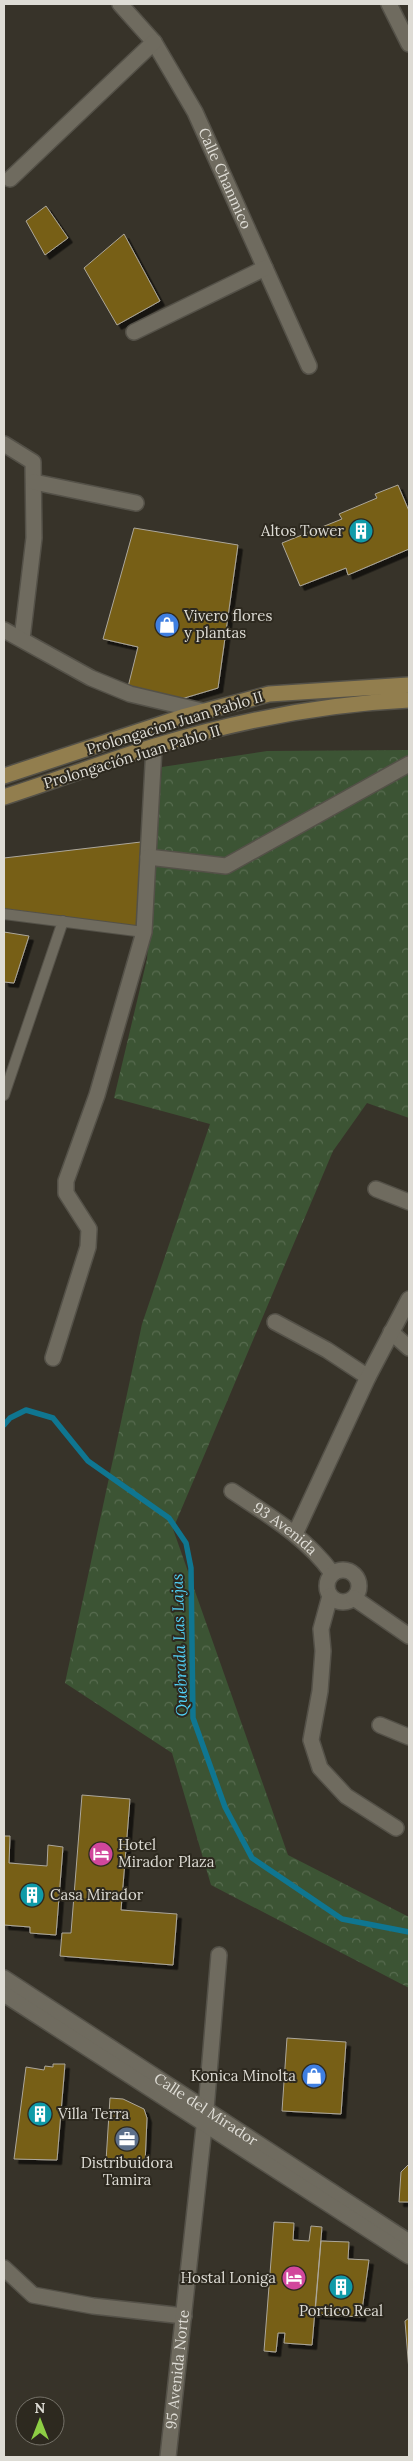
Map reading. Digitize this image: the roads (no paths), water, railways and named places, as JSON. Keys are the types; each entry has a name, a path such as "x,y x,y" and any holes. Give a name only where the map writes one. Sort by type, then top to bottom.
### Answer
{"main road":[{"name":"Prolongacion Juan Pablo II","path":"4,776 202,712 268,694 407,684"},
{"name":"Prolongación Juan Pablo II","path":"4,798 154,747 274,716 376,701 409,700"}],"street":[{"name":"Calle Chanmico","path":"120,4 154,42 195,112 310,366"},
{"path":"389,4 409,44"},
{"path":"10,179 154,42"},
{"path":"134,332 265,268"},
{"path":"4,444 33,462 34,538 22,639"},
{"path":"34,482 136,504"},
{"path":"4,630 91,678 130,694 202,712"},
{"path":"53,1358 88,1247 90,1229 66,1193 66,1181 97,1095 144,932 154,747"},
{"path":"148,856 226,866 409,764"},
{"path":"376,1189 409,1202"},
{"path":"295,1534 368,1377 409,1298"},
{"path":"275,1322 327,1350 368,1377"},
{"path":"391,1332 409,1348"},
{"name":"93 Avenida","path":"232,1491 295,1534 322,1559 332,1573"},
{"path":"330,1596 342,1602 354,1598 359,1587 356,1575 344,1569 332,1573 326,1584 330,1596 321,1629 323,1651 320,1691 311,1740 320,1768 346,1796 396,1828"},
{"path":"354,1598 409,1636"},
{"path":"380,1726 409,1738"},
{"name":"95 Avenida Norte","path":"168,2457 205,2117 218,1955"},
{"name":"Calle del Mirador","path":"4,1978 409,2256"},
{"name":"Calle del Mirador","path":"4,1994 409,2242"},
{"path":"4,2268 33,2295 93,2306 184,2316"}],"lane":[{"path":"4,914 144,932"},
{"path":"4,1096 63,921"}],"waterway":[{"name":"Quebrada Las Lajas","path":"4,1425 10,1418 26,1410 53,1418 88,1461 169,1518 186,1543 191,1568 193,1718 225,1807 252,1858 342,1919 409,1932"}],"place":[{"name":"Altos Tower","path":"361,531"},
{"name":"Vivero flores y plantas","path":"167,625"},
{"name":"Hotel Mirador Plaza","path":"101,1854"},
{"name":"Casa Mirador","path":"32,1895"},
{"name":"Konica Minolta","path":"314,2076"},
{"name":"Villa Terra","path":"40,2114"},
{"name":"Distribuidora Tamira","path":"127,2139"},
{"name":"Hostal Loniga","path":"294,2278"},
{"name":"Portico Real","path":"341,2287"}]}
